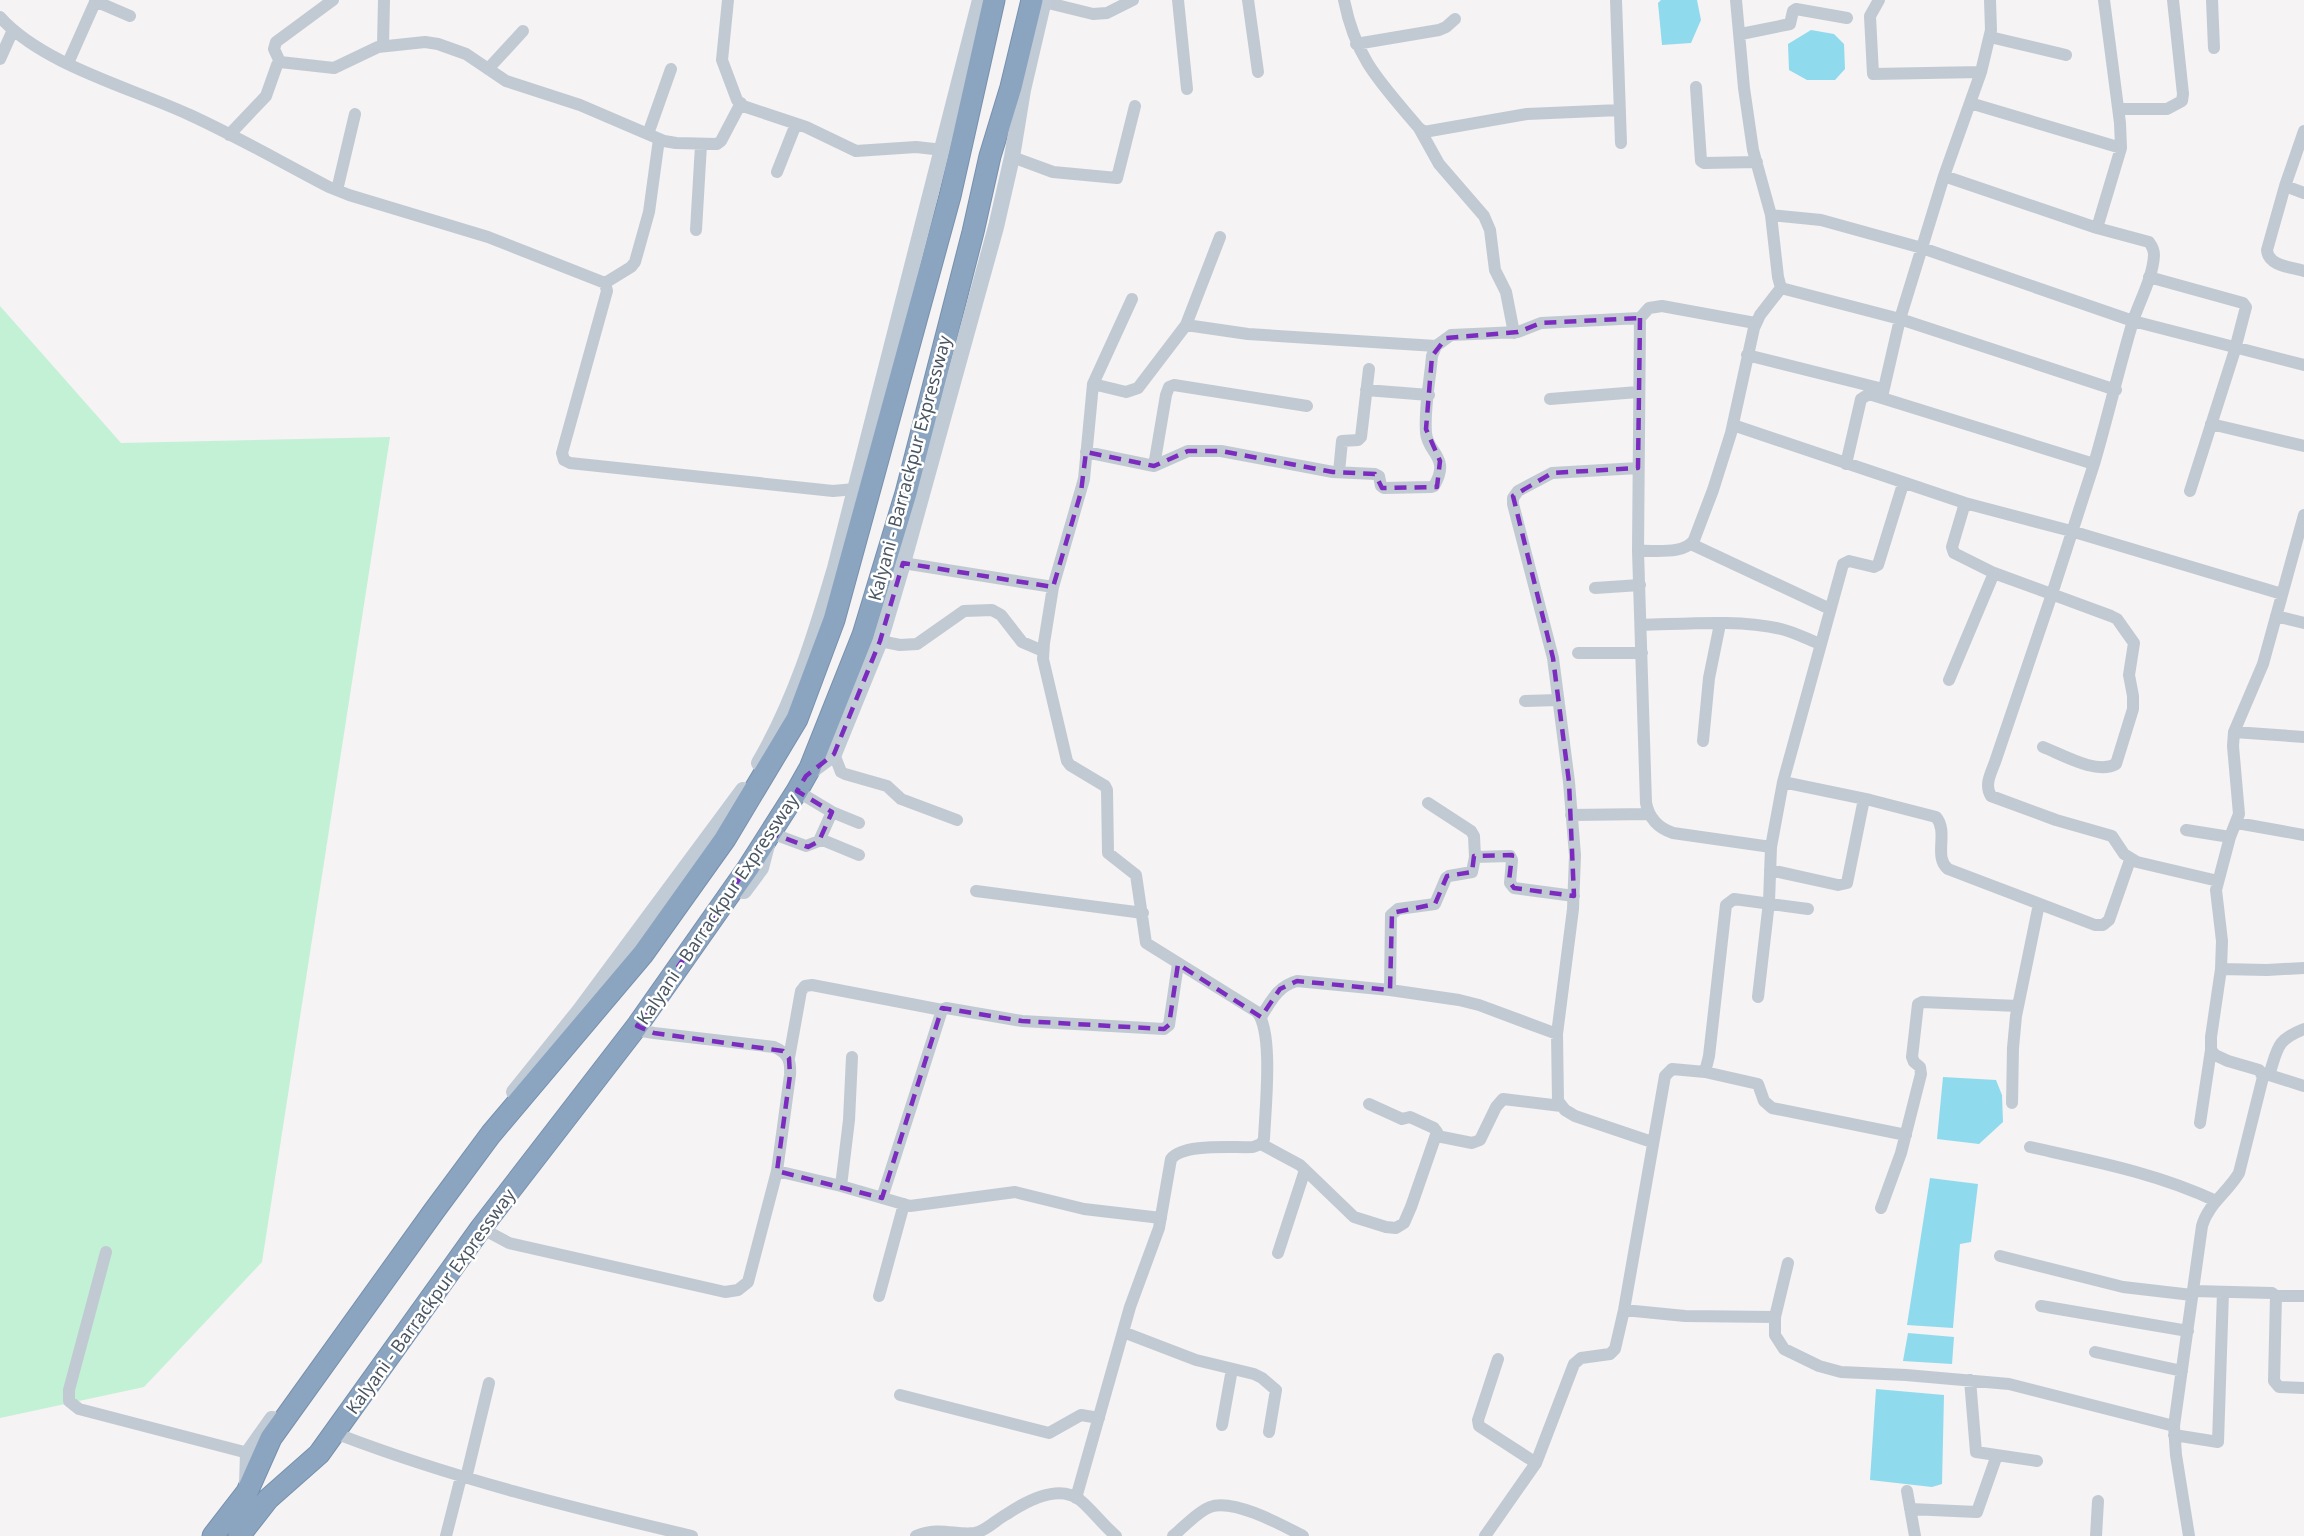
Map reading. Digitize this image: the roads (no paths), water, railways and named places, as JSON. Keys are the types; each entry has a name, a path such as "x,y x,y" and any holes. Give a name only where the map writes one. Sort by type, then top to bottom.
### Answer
{"highway":[{"name":"Kalyani - Barrackpur Expressway","path":"213,1536 247,1492 272,1438 429,1210 643,954 725,839 797,718 834,620 950,196 994,0"},
{"name":"Kalyani - Barrackpur Expressway","path":"239,1536 268,1499 319,1454 484,1229 640,1028 771,832 801,783 863,635 904,498 1040,1"}],"street":[{"path":"280,62 274,49 276,42 333,0"},
{"path":"383,46 384,0"},
{"path":"727,0 722,60 737,100 741,103 796,124 856,152 916,147 943,150"},
{"path":"247,1492 248,1453 429,1210 491,1119 580,1010 738,800 786,713 808,657 855,489 980,0"},
{"path":"858,824 832,812 801,783 834,754 880,641 996,226 1012,157 1040,1 1099,14 1115,10 1133,0"},
{"path":"1178,0 1186,89"},
{"path":"1248,0 1258,72"},
{"path":"1344,0 1356,44 1371,71 1419,129 1439,164 1484,216 1490,230 1496,270 1506,292 1514,333"},
{"path":"1616,0 1622,143"},
{"path":"1737,0 1744,88 1757,162 1771,215 1781,288"},
{"path":"1879,0 1870,16 1873,74 1981,72"},
{"path":"1883,393 1900,320 1944,176 1981,72 1990,37 1990,0"},
{"path":"2097,228 2121,148 2119,109 2104,0"},
{"path":"2119,109 2167,109 2182,101 2173,0"},
{"path":"2212,0 2214,48"},
{"path":"68,63 96,1 130,16"},
{"path":"1741,34 1790,24 1793,11 1796,9 1847,18"},
{"path":"0,17 13,30 68,63 177,109 337,190 488,237 605,283"},
{"path":"1356,44 1439,30 1455,19"},
{"path":"0,59 13,30"},
{"path":"488,69 523,31"},
{"path":"1990,37 2066,55"},
{"path":"280,62 334,68 383,46 425,42 438,44 466,54 506,81 580,105 676,143 712,146 722,141 741,103"},
{"path":"230,135 266,96 280,62"},
{"path":"605,283 632,267 635,262 649,212 654,136 671,69"},
{"path":"1696,87 1702,162 1757,162"},
{"path":"1970,103 2121,148"},
{"path":"1012,157 1053,172 1117,178 1136,106"},
{"path":"1419,129 1429,132 1527,114 1620,110"},
{"path":"337,190 355,114"},
{"path":"777,172 796,124"},
{"path":"2304,131 2267,246 2267,254 2273,262 2304,271"},
{"path":"696,230 701,145"},
{"path":"1944,176 2097,228 2149,242 2154,255 2149,277 2133,321 2094,464 1987,786 1988,792 1991,796 2045,816 2112,836 2130,860 2217,881"},
{"path":"2285,186 2304,193"},
{"path":"1771,215 1821,220 1922,248 2133,321 2304,365"},
{"path":"1093,384 1126,392 1138,388 1185,325 1220,237"},
{"path":"2149,277 2245,304 2246,309 2236,348 2190,490"},
{"path":"605,283 607,291 562,453 564,460 570,463 833,491 855,489"},
{"path":"1781,288 1900,320 2116,390"},
{"path":"1691,544 1713,490 1733,425 1755,323 1781,288"},
{"path":"1076,1498 1123,1332 1161,1218 1169,1166 1175,1154 1187,1150 1252,1147 1261,1144 1264,1138 1267,1064 1261,1017 1257,1012 1146,943 1136,875 1107,854 1108,795 1106,786 1067,761 1043,651 1053,587 1081,492 1093,384 1132,299"},
{"path":"1755,323 1662,306 1649,308 1640,318 1638,551 1646,802 1649,814 1658,826 1673,833 1771,847"},
{"path":"1086,452 1154,466 1193,450 1221,451 1339,472 1377,474 1384,488 1434,486 1438,479 1440,460 1426,434 1432,356 1436,346 1456,334 1514,333 1541,323 1640,318"},
{"path":"1185,325 1248,333 1436,346"},
{"path":"1748,355 1883,393 2094,464"},
{"path":"1339,472 1342,441 1358,440 1361,437 1369,369"},
{"path":"1154,466 1166,395 1169,387 1173,385 1307,406"},
{"path":"1366,390 1429,395"},
{"path":"1551,399 1638,392"},
{"path":"1846,464 1861,399 1869,394 1883,393"},
{"path":"2211,424 2304,446"},
{"path":"1733,425 1903,484 2072,531 2282,594"},
{"path":"1561,1106 1558,1101 1557,1034 1572,932 1575,855 1569,782 1553,658 1513,498 1518,491 1552,472 1638,468"},
{"path":"1758,997 1769,902 1771,847 1783,782 1820,644 1845,562 1874,567 1878,565 1903,484"},
{"path":"1965,503 1952,546 1953,552 1994,573 2111,616 2133,640 2135,647 2129,675 2133,702 2116,764 2108,768 2096,768 2043,747"},
{"path":"2200,1123 2221,969 2222,941 2217,881 2239,814 2233,746 2234,732 2263,664 2282,594 2300,550 2304,515"},
{"path":"1638,551 1675,549 1691,544 1830,609"},
{"path":"903,563 1053,587"},
{"path":"1948,680 1994,573"},
{"path":"1595,588 1640,585"},
{"path":"880,641 900,645 917,644 964,611 992,610 1001,615 1022,642 1043,651"},
{"path":"2276,616 2304,623"},
{"path":"1641,625 1720,624 1781,629 1820,644"},
{"path":"1703,741 1708,682 1720,624"},
{"path":"1578,653 1642,653"},
{"path":"1525,701 1558,700"},
{"path":"2234,732 2304,736"},
{"path":"834,754 841,772 887,786 901,799 957,820"},
{"path":"1783,782 1936,817 1942,826 1944,865 1948,869 2095,925 2103,925 2109,920 2130,860"},
{"path":"1770,870 1838,885 1847,883 1864,799"},
{"path":"1390,990 1391,915 1398,909 1435,904 1446,878 1472,872 1475,857 1474,836 1471,831 1428,803"},
{"path":"819,841 832,812"},
{"path":"1571,815 1649,814"},
{"path":"2237,823 2304,836"},
{"path":"2186,831 2230,837"},
{"path":"771,832 806,846 825,841 859,855"},
{"path":"1475,857 1510,856 1512,860 1510,883 1514,888 1574,896"},
{"path":"976,891 1143,913"},
{"path":"1705,1072 1709,1056 1726,905 1734,899 1808,909"},
{"path":"2012,1103 2013,1048 2018,1006 2039,904"},
{"path":"268,1499 307,1478 340,1435 484,1229 517,1245 725,1292 732,1292 748,1282 777,1171 790,1075 789,1058 801,991 808,985 942,1010 946,1008 1022,1021 1164,1029 1169,1025 1178,964"},
{"path":"2221,969 2304,968"},
{"path":"1261,1017 1280,989 1288,983 1297,981 1390,990 1471,1002 1557,1034"},
{"path":"1881,1208 1906,1135 1921,1074 1920,1067 1912,1057 1918,1004 1922,1002 2018,1006"},
{"path":"882,1198 942,1010"},
{"path":"640,1028 766,1045 783,1051 789,1058"},
{"path":"2189,1536 2180,1487 2174,1431 2202,1226 2216,1201 2232,1185 2244,1161 2263,1080 2282,1041 2286,1036 2304,1029"},
{"path":"2211,1050 2219,1058 2304,1086"},
{"path":"841,1186 849,1120 852,1057"},
{"path":"1485,1536 1536,1463 1574,1364 1581,1358 1614,1352 1624,1310 1652,1142 1665,1076 1668,1071 1672,1069 1705,1072 1758,1084 1764,1101 1772,1108 1906,1135"},
{"path":"1437,1136 1472,1143 1480,1140 1496,1107 1503,1099 1561,1106 1585,1120 1652,1142"},
{"path":"1261,1144 1305,1170 1354,1217 1396,1228 1404,1223 1412,1207 1437,1136 1434,1128 1410,1117 1402,1119 1369,1104"},
{"path":"2030,1147 2143,1173 2216,1201"},
{"path":"1278,1253 1305,1170"},
{"path":"777,1171 904,1204 920,1206 1015,1192 1084,1209 1161,1218"},
{"path":"879,1296 904,1204"},
{"path":"106,1252 69,1390 69,1401 79,1408 248,1453"},
{"path":"2000,1256 2116,1286 2193,1292 2272,1293 2276,1296 2304,1296"},
{"path":"1788,1263 1775,1317 1775,1335 1778,1343 1784,1349 1818,1366 1841,1372 1970,1380 2019,1386 2218,1442 2223,1292"},
{"path":"2276,1296 2274,1381 2279,1388 2304,1388"},
{"path":"2041,1306 2188,1331"},
{"path":"1624,1310 1685,1316 1775,1317"},
{"path":"1123,1332 1196,1360 1258,1376 1276,1390 1269,1432"},
{"path":"2095,1352 2182,1371"},
{"path":"1498,1359 1478,1420 1479,1426 1536,1463"},
{"path":"1222,1425 1232,1369"},
{"path":"1970,1380 1976,1452 2037,1461"},
{"path":"446,1536 489,1383"},
{"path":"900,1395 1049,1433 1081,1415 1100,1418"},
{"path":"340,1435 463,1478 578,1509 692,1536"},
{"path":"1910,1509 1977,1512 1997,1455"},
{"path":"1907,1491 1915,1536"},
{"path":"916,1536 925,1532 942,1531 976,1533 1023,1503 1037,1497 1054,1494 1076,1498 1116,1536"},
{"path":"2096,1536 2098,1500"},
{"path":"1173,1536 1204,1510 1211,1506 1226,1504 1303,1536"}],"water":[{"path":"1661,0 1697,0 1701,20 1691,43 1662,45 1658,3"},
{"path":"1811,30 1834,34 1844,44 1845,69 1835,80 1807,80 1789,70 1788,44"},
{"path":"1943,1077 1996,1080 2002,1095 2003,1122 1979,1144 1937,1139"},
{"path":"1930,1178 1978,1184 1971,1242 1960,1244 1953,1328 1907,1325"},
{"path":"1908,1333 1954,1337 1952,1364 1903,1361"},
{"path":"1876,1389 1944,1395 1942,1484 1932,1487 1870,1480"}]}
